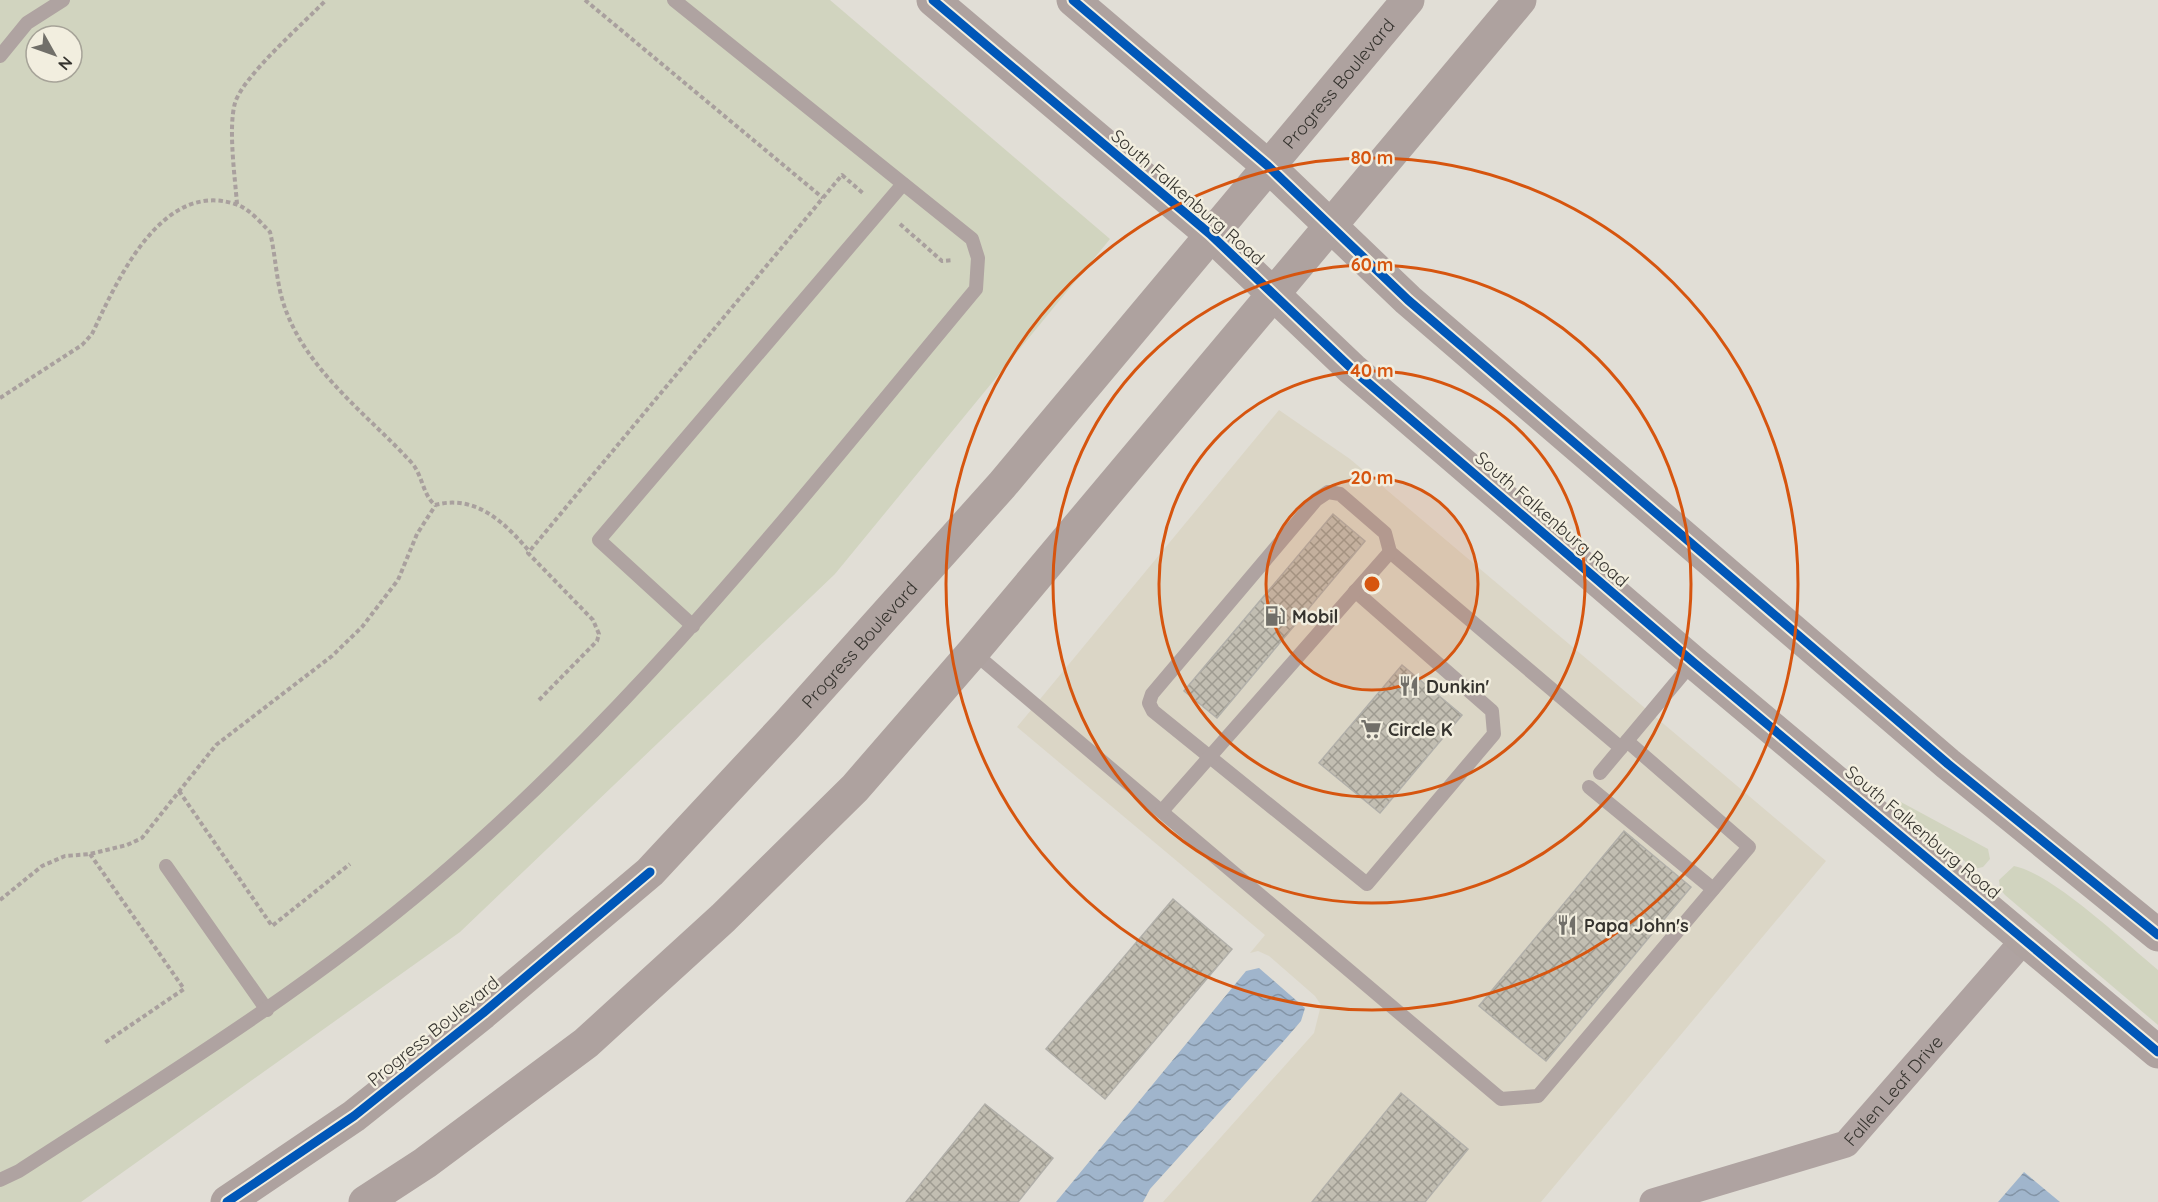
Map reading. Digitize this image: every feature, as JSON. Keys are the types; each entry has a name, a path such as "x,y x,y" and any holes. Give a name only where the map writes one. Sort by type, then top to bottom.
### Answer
{"main road":[{"name":"South Falkenburg Road","path":"933,0 1210,234 1352,369 1693,662 2158,1052"},
{"path":"1073,0 1268,166 1408,300 1939,757 2158,935"},
{"name":"Progress Boulevard","path":"227,1202 354,1116 483,1013 650,872 786,726 1002,486 1210,234 1408,0"},
{"path":"365,1202 425,1163 586,1042 723,918 855,788 973,652 1520,0"}],"street":[{"name":"Fallen Leaf Drive","path":"1653,1202 1846,1144 2024,940"}],"lane":[{"path":"0,56 27,23 63,0"},
{"path":"0,1180 19,1171 267,1010 434,881 547,777 693,626 976,289 978,258 972,239 674,0"},
{"path":"693,626 599,540 903,183"},
{"path":"973,652 1501,1099 1538,1096 1749,847 1390,552 1385,533 1340,494 1328,492 1316,501 1152,694 1149,703 1153,711 1367,884 1494,734 1492,711 1355,591"},
{"path":"1161,811 1390,552"},
{"path":"1600,773 1693,662"},
{"path":"1589,787 1713,889"},
{"path":"166,866 267,1010"}],"path":[{"path":"237,204 233,139 236,102 248,81 326,0"},
{"path":"585,0 823,198"},
{"path":"0,398 82,345 92,334 143,242 164,219 190,204 215,200 237,204 270,232 281,296 297,335 326,375 416,467 429,500 435,505"},
{"path":"0,900 42,866 66,856 90,854 127,845 142,838 216,745 333,656 362,627 398,580 417,534 435,505 447,502 483,509 511,530 529,551"},
{"path":"179,791 272,926 350,864"},
{"path":"90,854 184,989 103,1044"}],"shaded area":[{"path":"1279,410 1350,459 1826,861 1541,1202 1163,1202 1314,1033 1321,1005 1315,996 1269,956 1258,951 1250,953 1265,935 1017,727"}],"green space":[{"path":"0,0 830,0 1110,239 835,574 460,932 81,1202 0,1202"},
{"path":"1899,801 1988,849 1990,859 1983,867 1974,869 1896,803"},
{"path":"2014,866 2030,872 2068,895 2158,970 2158,1025 2005,895 2000,889 1999,880"}],"water":[{"path":"1259,968 1305,1008 1301,1021 1282,1043 1150,1189 1143,1202 1056,1202 1246,971"},
{"path":"2024,1172 2060,1202 1998,1202"}],"building":[{"name":"Mobil","path":"1333,514 1365,541 1217,718 1184,691"},
{"path":"1402,665 1462,715 1380,813 1319,763"},
{"path":"1624,831 1691,887 1546,1061 1479,1006"},
{"path":"1173,899 1232,949 1105,1099 1046,1049"},
{"path":"1401,1093 1468,1149 1425,1202 1312,1202"},
{"path":"985,1104 1053,1158 1018,1202 906,1202"}],"cycle path":[{"path":"933,0 1210,234 1352,369 1693,662 2158,1052"},
{"path":"1073,0 1268,166 1408,300 1948,764 2158,935"},
{"path":"227,1202 354,1116 483,1013 650,872"}],"place":[{"name":"Mobil","path":"1275,616"},
{"name":"Dunkin'","path":"1409,686"},
{"name":"Circle K","path":"1371,729"},
{"name":"Papa John's","path":"1567,925"}]}
